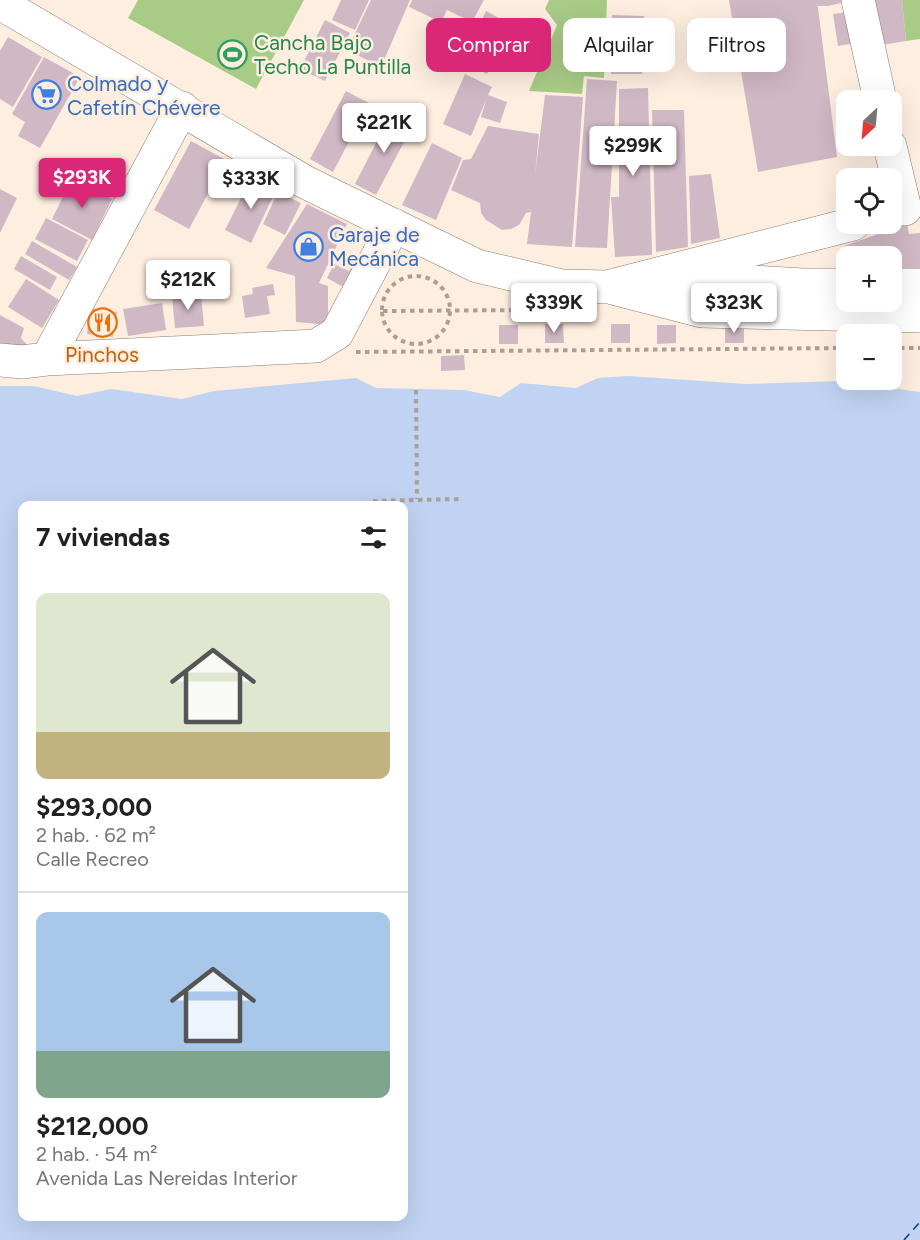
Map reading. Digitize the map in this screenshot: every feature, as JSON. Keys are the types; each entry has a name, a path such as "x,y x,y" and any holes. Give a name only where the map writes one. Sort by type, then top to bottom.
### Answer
{"street":[{"path":"858,0 878,90"},
{"path":"0,3 305,182 477,266 562,286 607,287 691,277 808,299 920,316"},
{"path":"47,358 182,108"},
{"path":"893,156 906,209"},
{"path":"0,360 22,362 47,358 316,346 337,333 394,225"},
{"path":"607,287 836,229"},
{"path":"799,239 808,299"},
{"path":"902,285 920,285"},
{"path":"808,299 836,289"}],"path":[{"path":"416,276 436,282 444,290 450,310 449,320 437,337 416,344 396,337 389,330 382,311 384,299 396,282 416,276"},
{"path":"349,311 540,310"},
{"path":"326,340 336,353 836,348"},
{"path":"902,348 920,348"},
{"path":"416,390 417,500"},
{"path":"374,501 460,499"}],"green space":[{"name":"Cancha Bajo Techo La Puntilla","path":"138,0 304,0 256,89 128,18"},
{"path":"549,0 607,0 606,18 563,18 563,72 604,72 604,78 584,76 582,94 529,91 537,72 551,72 551,39 557,25 545,9"},
{"path":"902,0 920,0 920,39 906,41"}],"water":[{"path":"628,376 746,384 836,381 836,390 902,390 920,392 920,1240 0,1240 0,386 34,386 77,396 111,389 182,399 214,391 356,378 376,388 464,390 500,397 521,383 576,388 598,378"}],"building":[{"path":"341,0 369,0 355,30 332,20"},
{"path":"371,0 410,0 381,67 347,50"},
{"path":"412,0 484,0 474,18 464,18 447,10 443,18 432,18 409,7"},
{"path":"729,0 817,0 837,157 758,172 741,72 786,72 786,18 732,18"},
{"path":"817,0 848,0 849,1 818,6"},
{"path":"865,0 902,0 906,41 870,47"},
{"path":"486,11 499,18 483,18"},
{"path":"857,11 862,42 838,46 833,14"},
{"path":"612,15 644,16 644,18 612,18"},
{"path":"325,20 350,33 325,81 300,69"},
{"path":"8,37 42,57 13,107 0,99 0,51"},
{"name":"Colmado y Cafetín Chévere","path":"44,57 80,77 40,148 18,136 25,122 12,114"},
{"path":"611,72 642,72 642,74 611,74"},
{"path":"465,74 492,87 488,95 507,102 500,123 481,117 486,100 471,136 443,124"},
{"path":"587,79 617,81 607,248 575,247"},
{"path":"648,88 652,255 615,257 611,197 619,197 619,89"},
{"path":"346,91 369,103 333,172 310,159"},
{"path":"545,95 583,97 572,247 527,244 531,212 526,213 519,225 502,230 486,220 481,213 480,203 451,190 463,160 471,159 488,126 539,134 535,175"},
{"path":"652,110 684,110 688,247 656,252"},
{"path":"391,114 413,125 376,195 355,184"},
{"path":"191,141 226,160 189,229 154,210"},
{"path":"432,143 462,158 436,220 402,205"},
{"path":"82,158 123,178 114,197 73,177"},
{"path":"711,174 720,238 691,244 689,176"},
{"path":"251,178 276,190 251,243 225,230"},
{"path":"72,179 112,199 92,240 52,219"},
{"path":"0,189 17,198 0,233"},
{"path":"278,192 301,203 285,235 263,224"},
{"name":"Garaje de Mecánica","path":"307,204 347,224 319,283 328,286 328,325 296,322 295,276 266,268"},
{"path":"46,218 88,240 77,261 35,239"},
{"path":"907,224 909,234 920,233 920,269 902,271 902,246 844,246 878,234 902,234 902,226"},
{"path":"32,241 77,267 69,280 25,254"},
{"path":"21,256 57,277 50,290 14,269"},
{"path":"334,264 349,271 352,265 355,266 347,289 327,278"},
{"path":"26,279 59,300 42,328 8,307"},
{"path":"273,284 275,295 267,296 270,314 245,318 242,296 253,294 252,288"},
{"path":"201,294 204,326 175,328 172,296"},
{"path":"162,303 166,330 128,336 123,309"},
{"name":"Pinchos","path":"91,308 117,312 113,337 87,334"},
{"path":"0,315 24,328 21,338 29,347 0,349"},
{"path":"545,324 563,324 564,343 545,343"},
{"path":"611,324 630,324 630,343 611,343"},
{"path":"725,324 744,324 744,343 725,343"},
{"path":"499,325 518,325 518,344 499,344"},
{"path":"657,325 676,325 676,343 657,344"},
{"path":"464,355 465,370 441,371 441,356"}],"ferry route":[{"path":"904,1240 920,1222"}],"place":[{"name":"Cancha Bajo Techo La Puntilla","path":"233,54"},
{"name":"Colmado y Cafetín Chévere","path":"46,95"},
{"name":"Garaje de Mecánica","path":"308,246"},
{"name":"Pinchos","path":"102,323"}]}
